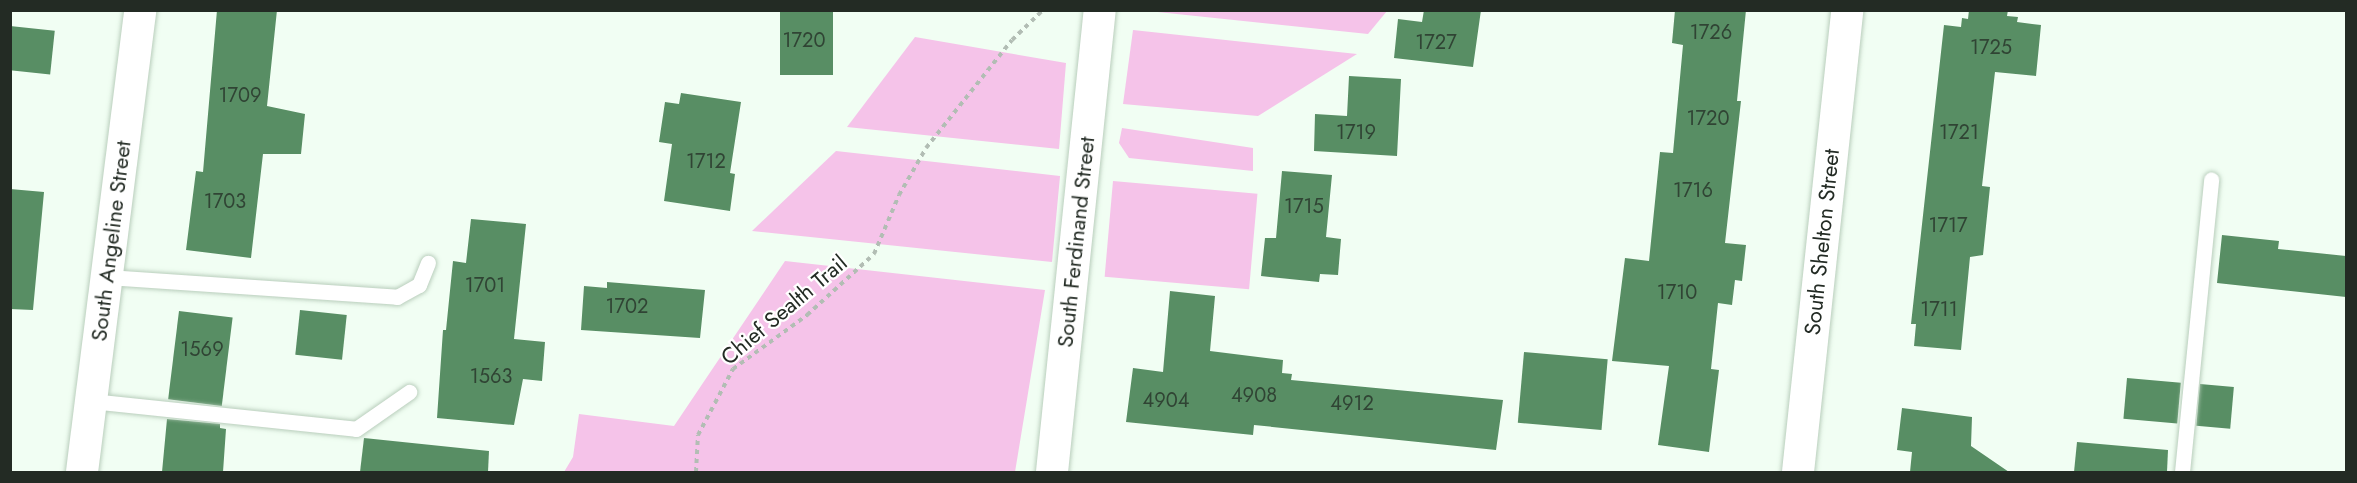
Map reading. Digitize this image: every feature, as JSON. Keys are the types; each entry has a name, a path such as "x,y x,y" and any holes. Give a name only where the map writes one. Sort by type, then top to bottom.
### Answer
{"street":[{"name":"South Angeline Street","path":"82,472 140,10"},
{"name":"South Ferdinand Street","path":"1052,472 1100,10"},
{"name":"South Shelton Street","path":"1798,472 1847,10"}],"lane":[{"path":"2182,472 2211,179"},
{"path":"107,277 397,297 419,285 428,263"},
{"path":"91,402 356,429 409,392"}],"path":[{"name":"Chief Sealth Trail","path":"696,472 698,435 733,369 807,315 874,254 900,195 926,148 1012,40 1043,10"}],"shaded area":[{"path":"1387,10 1368,34 1148,11"},
{"path":"1133,30 1357,54 1258,116 1123,104"},
{"path":"915,37 1066,63 1059,149 847,127"},
{"path":"1122,128 1253,148 1253,171 1129,158 1119,143"},
{"path":"836,151 1060,176 1052,262 752,231"},
{"path":"1113,181 1257,194 1249,289 1105,277"},
{"path":"785,261 1045,290 1015,472 564,472 573,457 579,414 674,426"}],"building":[{"path":"217,10 277,10 267,106 305,114 301,154 263,154 251,258 186,250 196,171 203,172"},
{"path":"780,10 833,10 833,75 780,75"},
{"path":"1424,10 1481,10 1473,67 1394,58 1398,19 1422,22"},
{"path":"1675,10 1746,10 1737,101 1741,101 1725,243 1746,245 1742,281 1735,280 1732,305 1718,303 1711,369 1719,370 1709,452 1658,445 1669,366 1612,361 1625,258 1649,261 1660,152 1673,153 1683,45 1672,43"},
{"path":"1969,10 2008,10 2007,16 2018,17 2017,22 2041,25 2036,76 1995,72 1982,186 1990,187 1983,255 1970,257 1961,350 1914,346 1916,324 1911,324 1944,25 1961,27 1962,18 1968,19"},
{"path":"10,26 55,31 50,74 10,70"},
{"path":"1349,76 1401,79 1397,156 1314,151 1315,114 1347,116"},
{"path":"681,93 741,102 730,173 735,174 730,211 664,201 672,144 659,142 665,102 679,104"},
{"path":"1282,171 1332,175 1326,237 1341,239 1338,275 1320,274 1319,282 1261,276 1265,238 1276,238"},
{"path":"10,189 44,192 33,310 10,309"},
{"path":"471,219 526,224 514,339 545,342 542,381 523,379 514,425 437,418 443,330 446,330 453,261 466,263"},
{"path":"2222,235 2279,241 2278,249 2346,256 2346,297 2217,283"},
{"path":"607,282 705,290 700,338 581,330 584,286 607,288"},
{"path":"1170,291 1215,296 1210,351 1283,360 1282,373 1292,374 1291,380 1503,400 1496,450 1254,425 1253,435 1126,422 1133,368 1163,372"},
{"path":"300,310 347,315 342,360 295,355"},
{"path":"179,311 233,318 222,406 168,399"},
{"path":"1524,352 1608,359 1601,430 1518,423"},
{"path":"2127,378 2181,383 2177,424 2123,419"},
{"path":"2200,384 2234,387 2230,429 2196,426"},
{"path":"1902,408 1972,417 1971,446 2009,472 1910,472 1912,452 1897,450"},
{"path":"167,419 220,424 220,428 226,429 223,472 162,472"},
{"path":"364,438 489,451 488,472 360,472"},
{"path":"2077,442 2168,450 2167,472 2074,472"}]}
